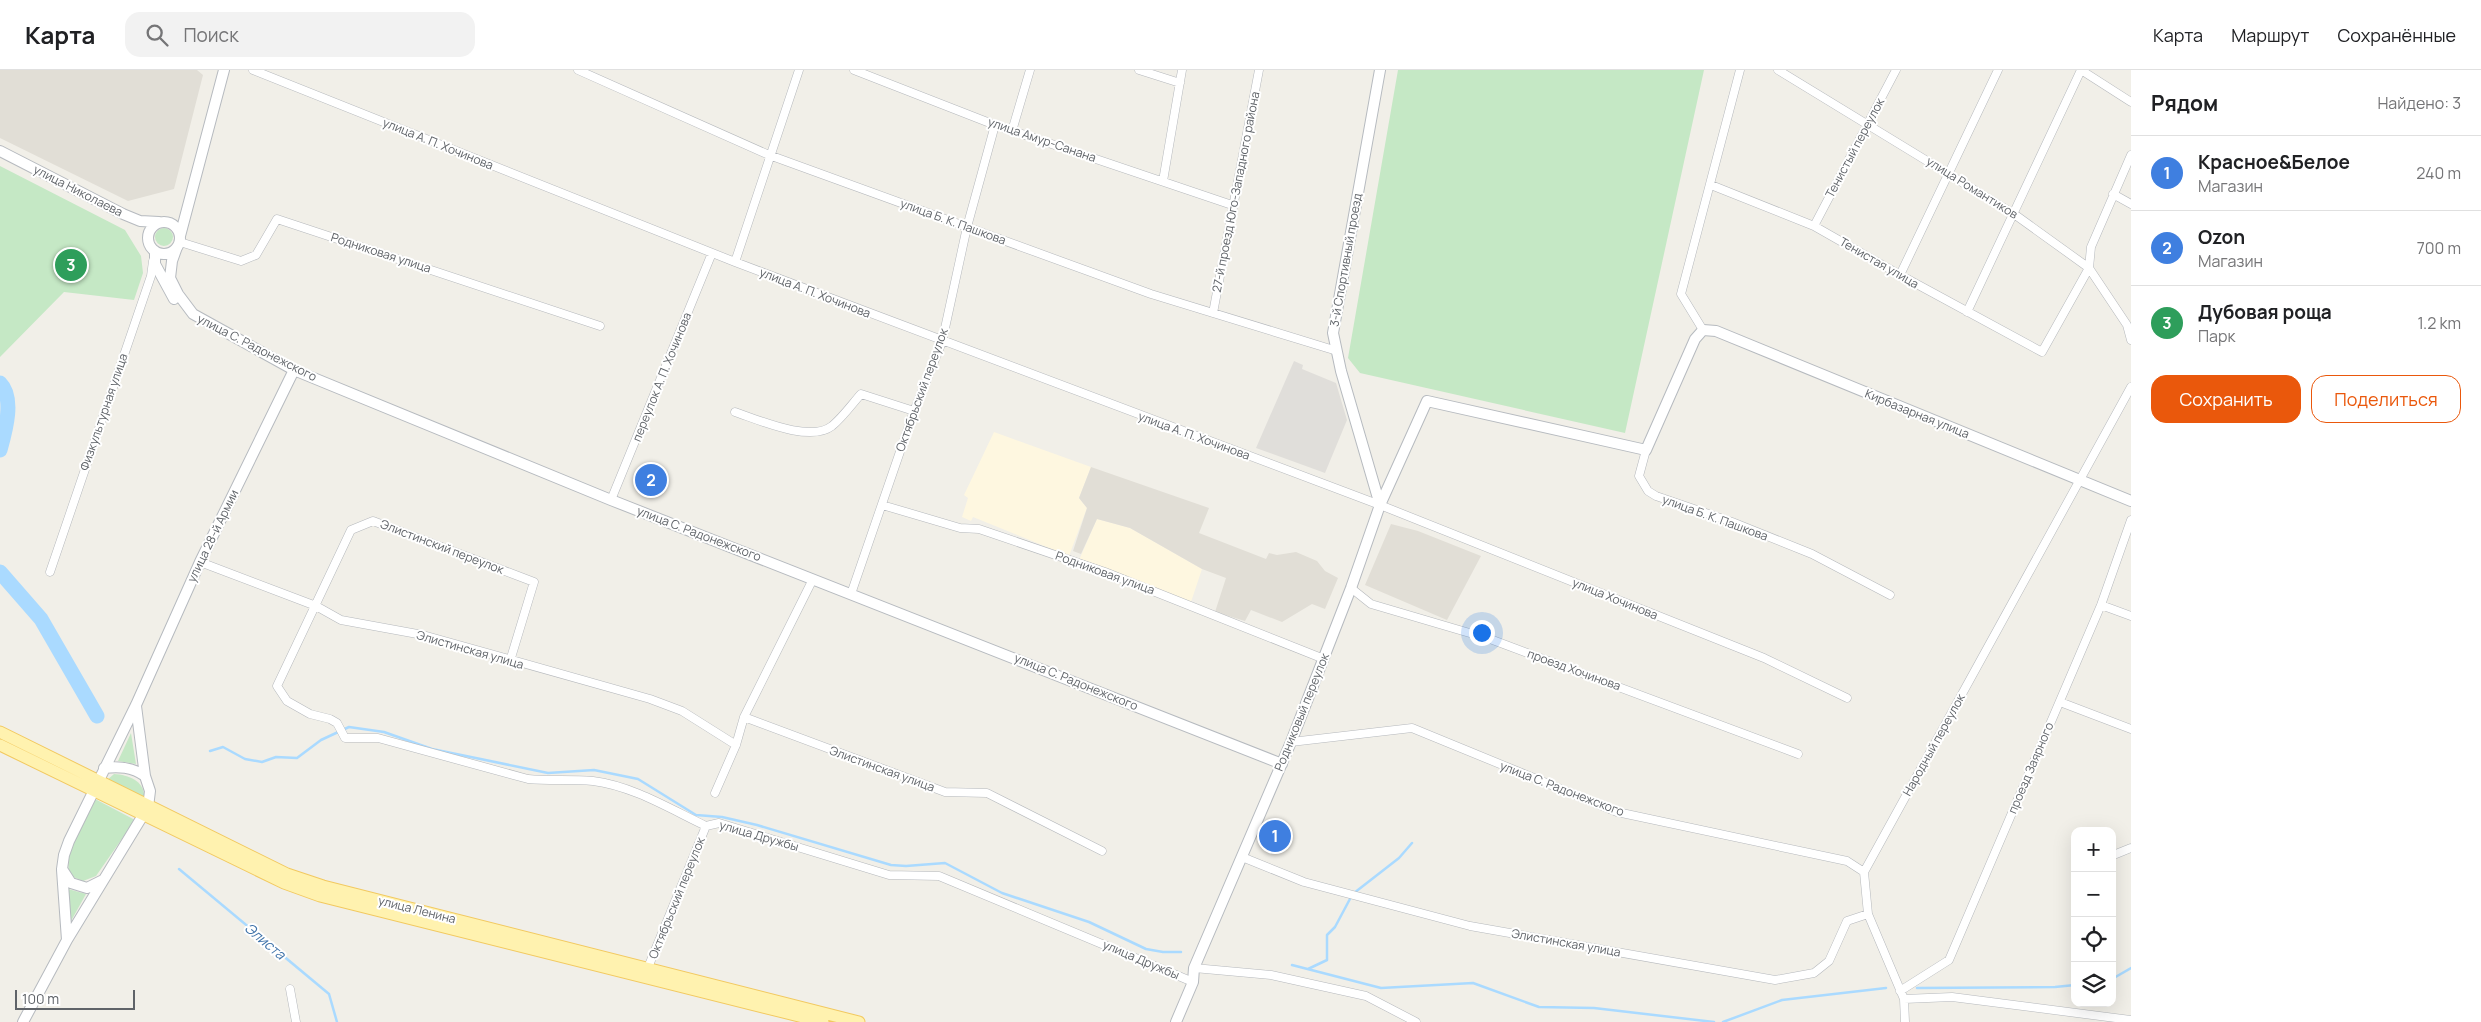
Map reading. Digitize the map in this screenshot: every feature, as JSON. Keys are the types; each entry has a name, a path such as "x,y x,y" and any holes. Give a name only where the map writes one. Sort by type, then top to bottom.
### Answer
{"main road":[{"name":"улица Ленина","path":"0,732 95,786 284,884 320,896 823,1022"},
{"name":"улица Ленина","path":"0,745 95,786"},
{"name":"улица Ленина","path":"146,812 287,874 305,880 647,970 859,1022"}],"street":[{"path":"152,248 169,253 179,242 187,203 224,70"},
{"name":"улица А. П. Хочинова","path":"253,70 734,262 942,342 1380,505"},
{"name":"улица Б. К. Пашкова","path":"578,70 769,155 1151,294 1337,351"},
{"path":"734,262 799,70"},
{"name":"улица Амур-Санана","path":"854,70 995,125 1232,205"},
{"path":"1012,131 1030,70"},
{"path":"1139,70 1180,83"},
{"path":"1163,181 1182,70"},
{"name":"27-й проезд Юго-Западного района","path":"1213,313 1258,70"},
{"name":"3-й Спортивный проезд","path":"1380,70 1334,333 1337,351 1380,505"},
{"path":"1646,450 1695,339 1703,330 1681,294 1740,70"},
{"name":"Тенистый переулок","path":"1814,226 1896,70"},
{"path":"1900,275 1998,70"},
{"path":"1967,312 2081,70 2131,102"},
{"name":"улица Романтиков","path":"1782,71 2014,214 2089,268 2127,325 2131,340"},
{"name":"Октябрьский переулок","path":"851,594 914,411 942,342 967,228 995,125"},
{"name":"улица Николаева","path":"0,151 124,214 140,221 161,222"},
{"path":"2089,268 2091,247 2131,155"},
{"name":"Тенистая улица","path":"1711,184 1814,226 2042,352 2089,268"},
{"path":"2113,194 2131,204"},
{"name":"Физкультурная улица","path":"50,572 151,276 152,248 148,239 150,229 178,213 187,203"},
{"path":"124,214 138,226 152,248 155,264 174,299 192,314"},
{"name":"Родниковая улица","path":"179,242 241,261 256,255 277,219 600,326"},
{"path":"161,222 172,224 179,242"},
{"name":"улица С. Радонежского","path":"179,242 172,261 170,278 178,294 192,314 294,370 611,500 1282,764"},
{"name":"переулок А. П. Хочинова","path":"611,500 712,253"},
{"name":"Кирбазарная улица","path":"1703,330 1716,331 2131,501"},
{"name":"улица 28-й Армии","path":"67,940 62,869 69,841 136,705 200,562 294,370"},
{"path":"2080,480 2131,387"},
{"path":"735,412 804,433 820,432 831,426 861,394 914,411"},
{"name":"Родниковый переулок","path":"1176,1022 1193,982 1194,968 1291,742 1351,588 1380,505 1426,402 1646,450"},
{"name":"улица Б. К. Пашкова","path":"1646,450 1639,476 1648,491 1656,496 1732,522 1812,554 1890,595"},
{"name":"Народный переулок","path":"1864,872 2080,480"},
{"name":"Родниковая улица","path":"882,505 960,528 979,529 1096,569 1324,658"},
{"name":"улица Хочинова","path":"1380,505 1764,658 1847,698"},
{"name":"проезд Заярного","path":"1900,991 1949,960 2101,605 2131,520"},
{"name":"Элистинский переулок","path":"277,686 351,530 373,521 534,582 510,661"},
{"name":"Элистинская улица","path":"200,562 316,606 341,620 423,636 650,699 682,711 736,745"},
{"path":"715,793 736,745 744,717 813,579"},
{"name":"проезд Хочинова","path":"1351,588 1370,604 1490,639 1798,754"},
{"path":"2101,605 2131,616"},
{"name":"улица Дружбы","path":"277,686 287,701 310,714 330,718 339,726 345,738 378,738 528,778 552,782 592,781 628,789 706,826 720,823 890,875 939,876 1193,982"},
{"path":"2060,702 2131,729"},
{"path":"23,1022 67,940 146,812 150,792 145,776 136,705"},
{"name":"Элистинская улица","path":"744,717 945,792 987,793 1102,851"},
{"name":"улица С. Радонежского","path":"1291,742 1412,728 1617,812 1847,861 1864,872"},
{"path":"104,768 120,766 136,770 145,776"},
{"name":"Октябрьский переулок","path":"647,970 706,826"},
{"path":"2116,854 2131,848"},
{"name":"Элистинская улица","path":"1242,857 1304,882 1470,926 1775,980 1814,973 1830,961 1847,921 1868,914"},
{"path":"62,869 71,883 87,888 103,880"},
{"path":"1864,872 1868,914 1904,999 1905,1022"},
{"name":"улица Дружбы","path":"1194,968 1271,974 1366,996 1416,1022"},
{"path":"290,989 296,1022"},
{"path":"1904,999 1952,997 2131,1020"}],"shaded area":[{"path":"0,70 197,70 203,75 174,189 128,201 0,138"},
{"path":"1294,361 1303,365 1302,369 1336,383 1347,420 1325,473 1256,448"},
{"path":"994,432 1091,467 1079,498 1087,508 1069,556 973,517 971,521 962,517 968,498 964,495"},
{"path":"1091,467 1209,508 1199,533 1266,559 1269,553 1277,555 1296,552 1317,561 1325,571 1338,578 1325,609 1312,604 1282,622 1251,610 1245,621 1215,612 1226,578 1202,569 1130,528 1097,519 1081,554 1073,551 1087,508 1079,498"},
{"path":"1097,519 1130,528 1202,569 1191,602 1079,560"},
{"path":"1391,524 1418,531 1481,556 1447,620 1365,585"}],"green space":[{"path":"1398,70 1704,70 1625,433 1360,373 1348,358"},
{"path":"0,166 125,230 141,256 143,273 134,300 64,292 0,357"},
{"path":"160,228 168,228 173,233 171,244 160,246 155,241 155,233"},
{"path":"131,733 136,764 118,761"},
{"path":"114,774 126,776 140,784 143,789 144,801 106,781"},
{"path":"95,799 135,820 96,876 83,881 71,876 69,858 71,848"},
{"path":"68,889 86,894 71,921"}],"waterway":[{"name":"Элиста","path":"0,383 5,389 8,406 8,415 0,450"},
{"name":"Элиста","path":"0,572 41,619 97,716"},
{"path":"210,751 223,747 245,759 262,762 276,757 297,758 321,740 349,727 384,732 432,749 548,773 594,770 638,779 696,815 722,817 757,825 891,865 906,866 945,863 1002,893 1089,922 1146,949 1163,952 1181,952"},
{"path":"1354,893 1399,858 1412,843"},
{"name":"Элиста","path":"179,869 329,994 337,1022"},
{"path":"1308,969 1327,960 1327,935 1335,927 1351,897"},
{"path":"1292,965 1381,988 1473,983 1539,1007 1594,1008 1714,1022"},
{"path":"2116,977 2131,968"},
{"path":"1917,988 2071,985"},
{"path":"1723,1022 1782,1000 1886,988"}],"place":[{"name":"Дубовая роща","path":"71,265"},
{"name":"Ozon","path":"651,480"},
{"name":"Красное&Белое","path":"1275,836"}]}
